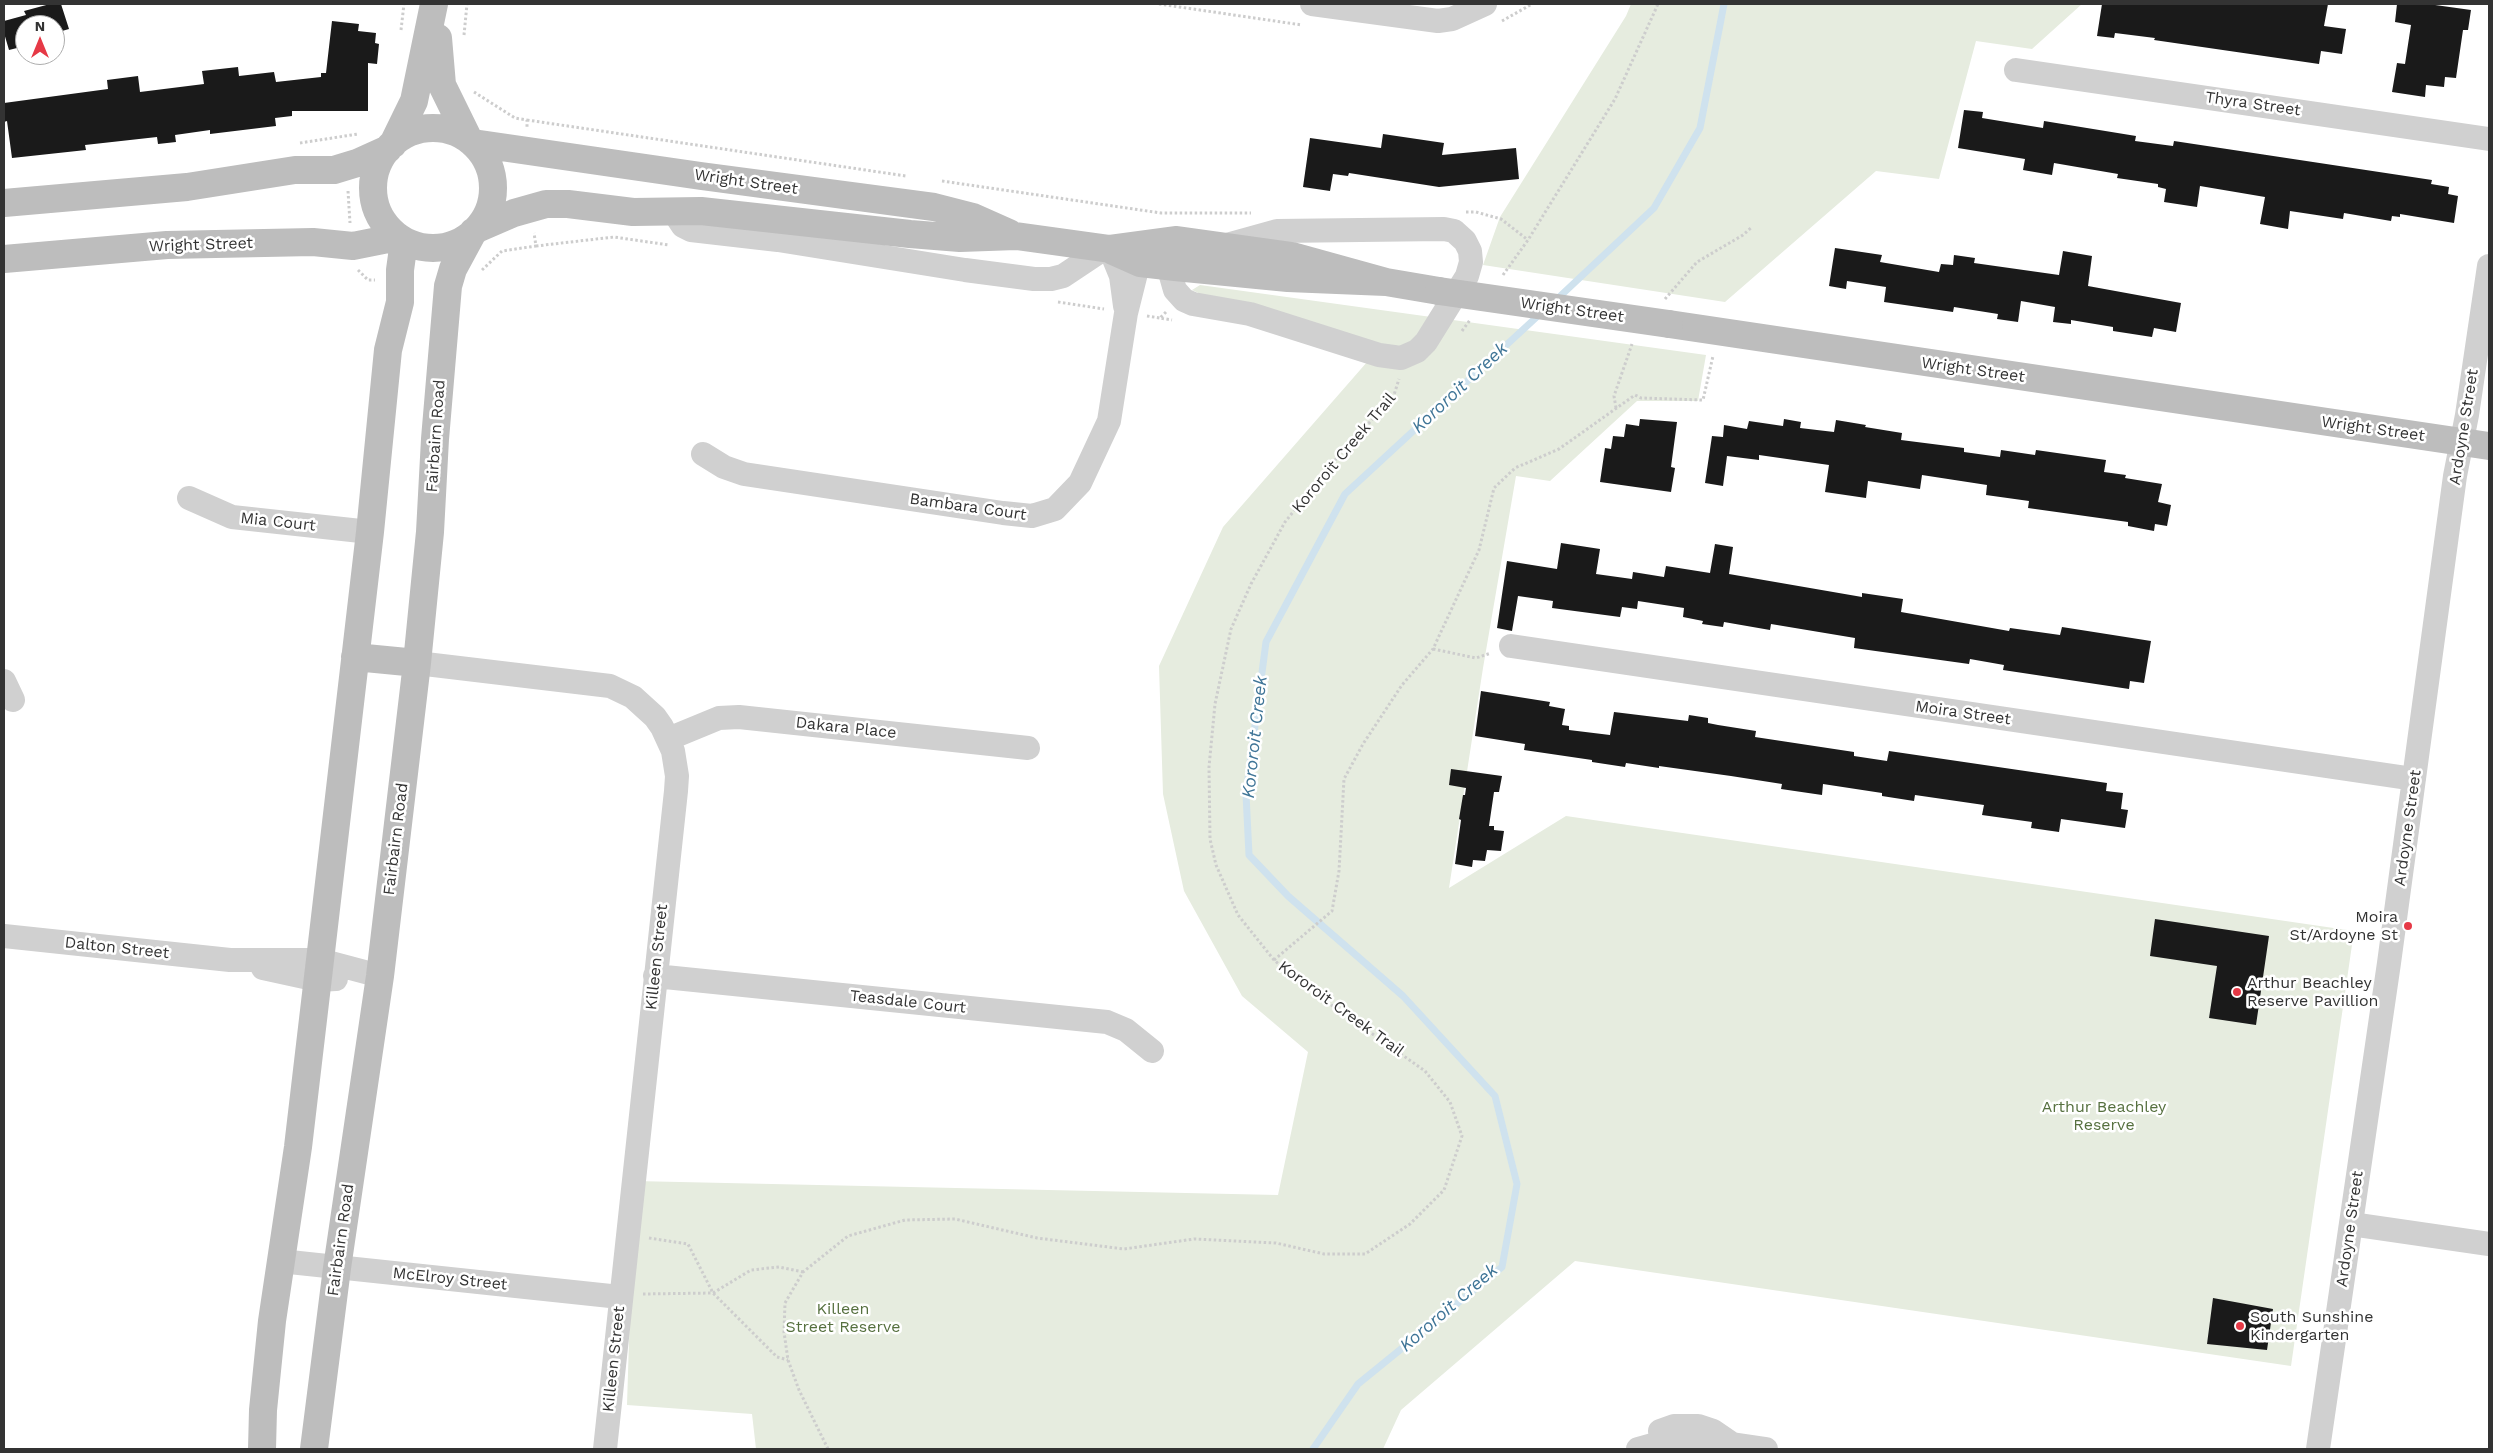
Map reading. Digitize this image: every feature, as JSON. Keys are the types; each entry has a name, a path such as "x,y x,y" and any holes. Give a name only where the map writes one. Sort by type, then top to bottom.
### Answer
{"street":[{"path":"435,4 440,74 446,95 471,141 488,163 493,189 487,214 475,231 460,242 444,247 428,248 401,239 381,218 374,195 376,170 414,101 435,4"},
{"path":"1312,4 1438,21 1459,16 1485,4"},
{"name":"Thyra Street","path":"2016,70 2489,139"},
{"path":"4,203 186,187 289,171 328,170 346,167 390,146 410,133 430,128 451,130 471,141"},
{"name":"Wright Street","path":"471,141 526,151 934,207 973,217 1016,236"},
{"name":"Wright Street","path":"475,231 531,207 568,204 634,212 707,211 927,236 960,238 1016,236 1108,248 1129,260 1177,240 1292,256 1386,282 1439,291 2489,446"},
{"path":"669,211 683,226 691,230 778,240 1034,279 1051,279 1063,276 1108,248"},
{"name":"Wright Street","path":"1175,267 1171,278 1175,290 1184,300 1193,304 1250,314 1379,356 1401,358 1416,351 1426,342 1470,269 1471,255 1466,241 1454,231 1444,229 1277,231 1223,246"},
{"name":"Fairbairn Road","path":"314,1449 337,1268 380,976 417,663 450,275 475,231"},
{"path":"262,1449 265,1386 280,1261 298,1147 370,532 387,362 400,302 401,239"},
{"name":"Wright Street","path":"4,259 167,245 312,242 353,246 401,239"},
{"path":"1175,267 1190,258 1223,246"},
{"name":"Bambara Court","path":"1108,248 1120,276 1126,313"},
{"name":"Wright Street","path":"1142,254 1175,267 1288,278 1386,282"},
{"name":"Bambara Court","path":"703,454 724,467 744,474 1003,513 1032,516 1046,514 1055,509 1080,483 1109,421 1126,313 1142,254"},
{"name":"Ardoyne Street","path":"2318,1449 2461,442 2467,415 2489,266"},
{"name":"Mia Court","path":"189,498 232,517 370,532"},
{"name":"Moira Street","path":"1511,646 2414,780"},
{"path":"355,657 417,663"},
{"name":"Killeen Street","path":"417,663 610,686 644,706 659,722 668,739 675,764 676,790 605,1449"},
{"name":"Dakara Place","path":"668,739 719,718 739,717 1028,748"},
{"name":"Dalton Street","path":"4,936 380,976"},
{"name":"Teasdale Court","path":"655,976 1107,1022 1126,1030 1152,1051"},
{"path":"2351,1224 2489,1244"},
{"name":"McElroy Street","path":"280,1261 620,1297"},
{"path":"1638,1449 1663,1442 1688,1442 1715,1448 1732,1444 1766,1449"}],"path":[{"path":"1501,278 1528,240 1615,99 1658,4"},
{"path":"446,95 466,88 515,118 909,176"},
{"path":"526,151 527,120"},
{"path":"297,144 365,133 344,155 354,265 368,280 400,282"},
{"path":"939,181 1161,213 1256,213"},
{"path":"450,275 477,279 478,274 502,251 536,246 531,207"},
{"path":"1444,229 1447,212 1476,212 1501,219 1528,240"},
{"path":"1456,339 1473,316"},
{"path":"1274,960 1332,911 1339,871 1344,779 1363,744 1402,685 1433,649 1479,550 1494,488 1515,468 1559,448 1635,395 1641,398 1704,400 1716,332"},
{"name":"Kororoit Creek Trail","path":"828,1449 799,1390 788,1360 784,1332 785,1303 803,1272 848,1236 905,1220 955,1219 1037,1238 1124,1248 1194,1239 1276,1243 1324,1254 1365,1254 1410,1224 1444,1190 1462,1136 1450,1102 1425,1070 1303,985 1274,960 1238,915 1216,865 1210,839 1209,767 1216,704 1231,629 1251,584 1285,522 1344,449 1393,398 1398,390 1399,379 1406,376"},
{"path":"1433,649 1476,658 1511,646"},
{"path":"628,1235 688,1244 713,1293 777,1357 788,1360"},
{"path":"620,1297 644,1294 713,1293 751,1270 779,1267 803,1272"}],"green space":[{"path":"1631,4 2082,4 2032,49 1976,41 1939,179 1876,171 1725,302 1483,265 1500,217 1626,16"},
{"path":"1200,285 1706,355 1698,401 1637,401 1550,481 1516,476 1483,668 1449,888 1566,816 2354,931 2291,1366 1575,1261 1401,1410 1383,1449 756,1449 752,1414 627,1405 634,1181 1278,1195 1308,1052 1242,996 1184,891 1163,794 1159,666 1223,527 1381,346 1213,300 1192,290"}],"building":[{"path":"50,4 61,4 65,15 26,15 24,11"},
{"path":"2102,4 2328,4 2324,26 2346,29 2342,54 2321,51 2319,64 2154,40 2155,38 2115,33 2114,38 2097,36"},
{"path":"2397,4 2428,4 2471,10 2468,30 2463,30 2456,78 2445,77 2444,87 2426,85 2425,97 2392,92 2397,63 2405,64 2411,25 2395,22"},
{"path":"65,16 69,29 65,30"},
{"path":"15,18 15,48 9,50 4,33 4,21"},
{"path":"332,21 359,24 358,31 376,33 375,43 379,44 377,64 368,63 368,111 292,111 292,116 275,118 276,126 210,134 210,130 175,135 176,142 158,144 157,137 85,145 86,150 12,158 7,121 4,122 4,103 108,89 107,80 138,76 140,92 204,84 202,71 238,67 239,76 274,72 276,82 321,77 321,73 326,73"},
{"path":"1964,110 1983,112 1982,118 2043,128 2044,121 2136,136 2135,141 2173,146 2174,141 2432,180 2431,184 2449,187 2448,194 2458,196 2454,223 2400,214 2400,217 2392,216 2391,221 2344,213 2343,219 2290,211 2288,229 2260,224 2265,197 2200,186 2197,207 2164,202 2166,189 2158,187 2158,184 2117,178 2118,174 2054,163 2052,175 2023,170 2025,159 1958,148"},
{"path":"1383,134 1444,143 1442,155 1516,148 1519,179 1439,187 1349,173 1348,176 1333,174 1330,191 1303,187 1310,138 1381,148"},
{"path":"1835,248 1882,255 1880,262 1939,272 1941,264 1953,265 1954,255 1975,258 1974,263 2059,275 2063,251 2092,256 2088,286 2181,303 2176,332 2154,328 2152,337 2113,331 2113,327 2071,320 2071,324 2053,322 2055,307 2021,301 2018,322 1997,319 1998,314 1954,307 1953,312 1884,302 1886,287 1847,281 1846,289 1829,286"},
{"path":"1640,419 1677,422 1671,467 1675,468 1671,492 1600,482 1605,448 1611,449 1613,436 1624,437 1626,424 1639,426"},
{"path":"1784,419 1801,422 1800,428 1834,432 1836,420 1866,425 1865,427 1902,433 1901,440 1964,448 1964,452 2000,457 2001,450 2035,455 2036,450 2106,460 2104,472 2126,475 2125,478 2162,484 2158,502 2171,505 2167,526 2155,524 2154,531 2128,526 2128,522 2028,508 2029,501 1986,495 1987,485 1922,475 1920,489 1868,481 1866,498 1825,492 1829,465 1759,455 1759,460 1727,456 1723,486 1705,483 1712,436 1723,437 1724,425 1747,429 1749,421 1783,426"},
{"path":"1561,543 1600,549 1596,574 1632,579 1633,572 1664,577 1666,566 1710,573 1715,544 1733,547 1729,574 1862,597 1862,593 1903,599 1901,612 2009,631 2010,628 2060,635 2062,627 2151,641 2144,683 2130,681 2129,689 2003,670 2004,665 1970,659 1969,664 1854,648 1855,638 1771,624 1770,630 1724,622 1723,627 1702,624 1703,621 1683,617 1684,608 1638,601 1637,609 1622,607 1620,617 1552,608 1553,601 1518,596 1512,631 1497,628 1507,561 1557,569"},
{"path":"1481,691 1550,702 1549,706 1565,709 1562,725 1569,726 1569,730 1610,735 1614,712 1688,721 1689,715 1708,718 1708,723 1756,731 1755,737 1854,752 1854,756 1887,761 1889,751 2107,783 2106,791 2123,793 2121,809 2128,810 2125,828 2061,819 2059,832 2031,828 2032,822 1982,815 1984,805 1915,795 1914,801 1882,796 1882,793 1823,784 1822,795 1781,789 1782,784 1731,776 1626,763 1625,767 1524,750 1525,744 1475,736"},
{"path":"1451,769 1502,776 1499,792 1494,792 1489,826 1494,826 1494,830 1504,831 1501,851 1487,850 1485,861 1473,860 1472,867 1455,864 1461,820 1459,819 1466,788 1449,785"},
{"name":"Arthur Beachley Reserve Pavillion","path":"2155,919 2269,936 2256,1025 2209,1018 2217,966 2150,956"},
{"name":"South Sunshine Kindergarten","path":"2213,1298 2273,1309 2267,1350 2207,1344"}],"waterway":[{"name":"Kororoit Creek","path":"1555,301 1654,208 1700,128 1724,4"},
{"name":"Kororoit Creek","path":"1313,1449 1358,1384 1502,1267 1517,1184 1495,1096 1403,996 1288,896 1249,855 1246,794 1266,642 1345,494 1541,313"}],"place":[{"name":"Moira St/Ardoyne St","path":"2408,926"},
{"name":"Arthur Beachley Reserve Pavillion","path":"2237,992"},
{"name":"South Sunshine Kindergarten","path":"2240,1326"}],"park label":[{"name":"Arthur Beachley Reserve","path":"2104,1116"},
{"name":"Killeen Street Reserve","path":"843,1318"}]}
